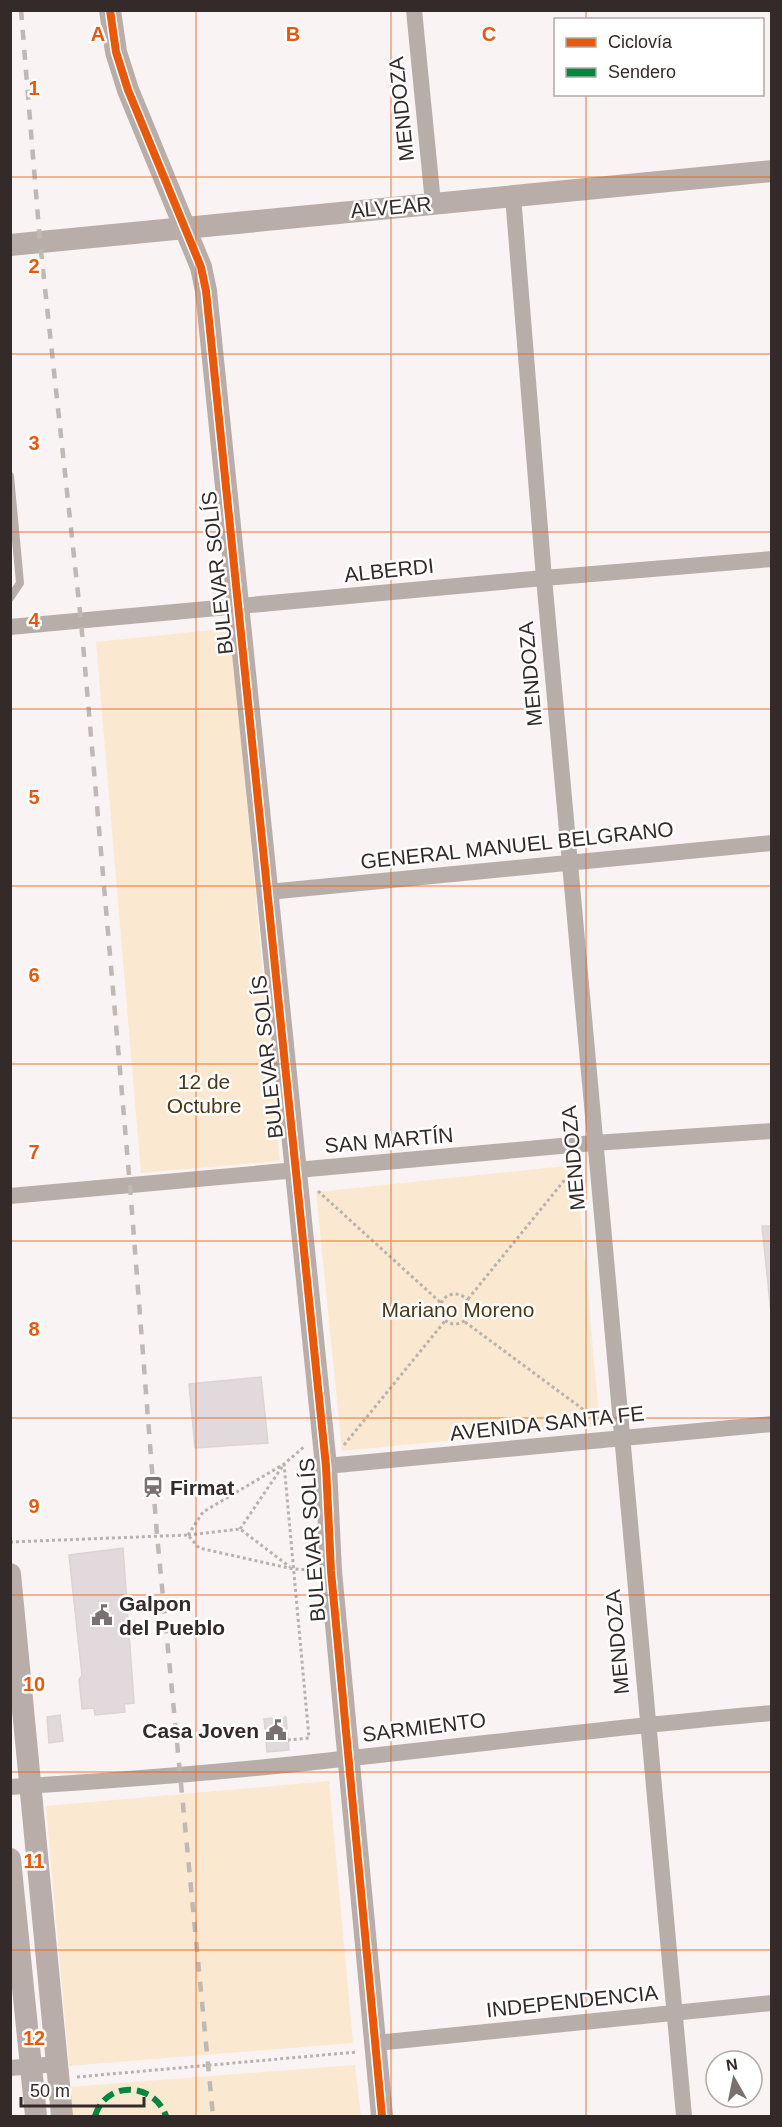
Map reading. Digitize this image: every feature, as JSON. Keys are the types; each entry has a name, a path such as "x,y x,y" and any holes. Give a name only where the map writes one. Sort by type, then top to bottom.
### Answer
{"street":[{"name":"BULEVAR SOLÍS","path":"110,10 116,52 128,90 201,267 206,291 326,1466 331,1571 382,2116"},
{"name":"MENDOZA","path":"414,10 433,203"},
{"name":"ALVEAR","path":"10,244 771,171"},
{"name":"MENDOZA","path":"513,196 594,1143 684,2116"},
{"name":"ALBERDI","path":"10,627 771,559"},
{"name":"GENERAL MANUEL BELGRANO","path":"268,892 771,843"},
{"name":"SAN MARTÍN","path":"10,1197 594,1143 771,1131"},
{"name":"AVENIDA SANTA FE","path":"326,1466 771,1424"},
{"path":"10,1575 20,1786 62,2116"},
{"name":"SARMIENTO","path":"20,1786 178,1775 349,1758 647,1723 771,1713"},
{"path":"10,1859 21,2067 36,2116"},
{"name":"INDEPENDENCIA","path":"376,2047 771,2003"},
{"path":"21,2067 58,2071"}],"lane":[{"path":"10,476 20,583 10,598"}],"path":[{"path":"468,1299 594,1143"},
{"path":"296,1171 441,1303"},
{"path":"459,1294 468,1299 471,1311 465,1322 455,1325 445,1321 440,1313 441,1303 448,1295 459,1294"},
{"path":"326,1466 445,1321"},
{"path":"465,1322 621,1438"},
{"path":"188,1535 203,1512 284,1464 322,1431"},
{"path":"240,1529 284,1464"},
{"path":"284,1464 309,1738 288,1740"},
{"path":"10,1542 188,1535 240,1529 293,1569"},
{"path":"188,1535 199,1548 293,1569 331,1571"},
{"path":"58,2071 376,2047"}],"green space":[{"name":"12 de Octubre","path":"231,628 280,1161 141,1173 96,642"},
{"name":"Mariano Moreno","path":"576,1165 600,1426 342,1451 316,1192"},
{"path":"329,1781 353,2043 69,2066 46,1806"},
{"path":"355,2065 361,2116 72,2116 69,2087"}],"building":[{"path":"762,1226 772,1226 772,1323"},
{"path":"261,1377 268,1443 195,1448 189,1384"},
{"name":"Galpon del Pueblo","path":"123,1548 134,1703 124,1704 125,1712 95,1715 94,1708 82,1709 79,1679 82,1676 69,1555"},
{"path":"60,1715 63,1741 49,1743 47,1717"},
{"name":"Casa Joven","path":"286,1717 289,1750 267,1752 264,1719"}],"railway":[{"path":"21,10 40,242 81,621 130,1186 157,1535 213,2116"}],"marked path":[{"path":"95,2116 101,2104 109,2096 119,2091 130,2090 151,2097 160,2105 166,2116"}],"cycle path":[{"path":"110,10 116,52 128,90 201,267 206,291 326,1466 331,1571 382,2116"}],"place":[{"name":"Firmat","path":"153,1487"},
{"name":"Galpon del Pueblo","path":"102,1615"},
{"name":"Casa Joven","path":"276,1730"}]}
